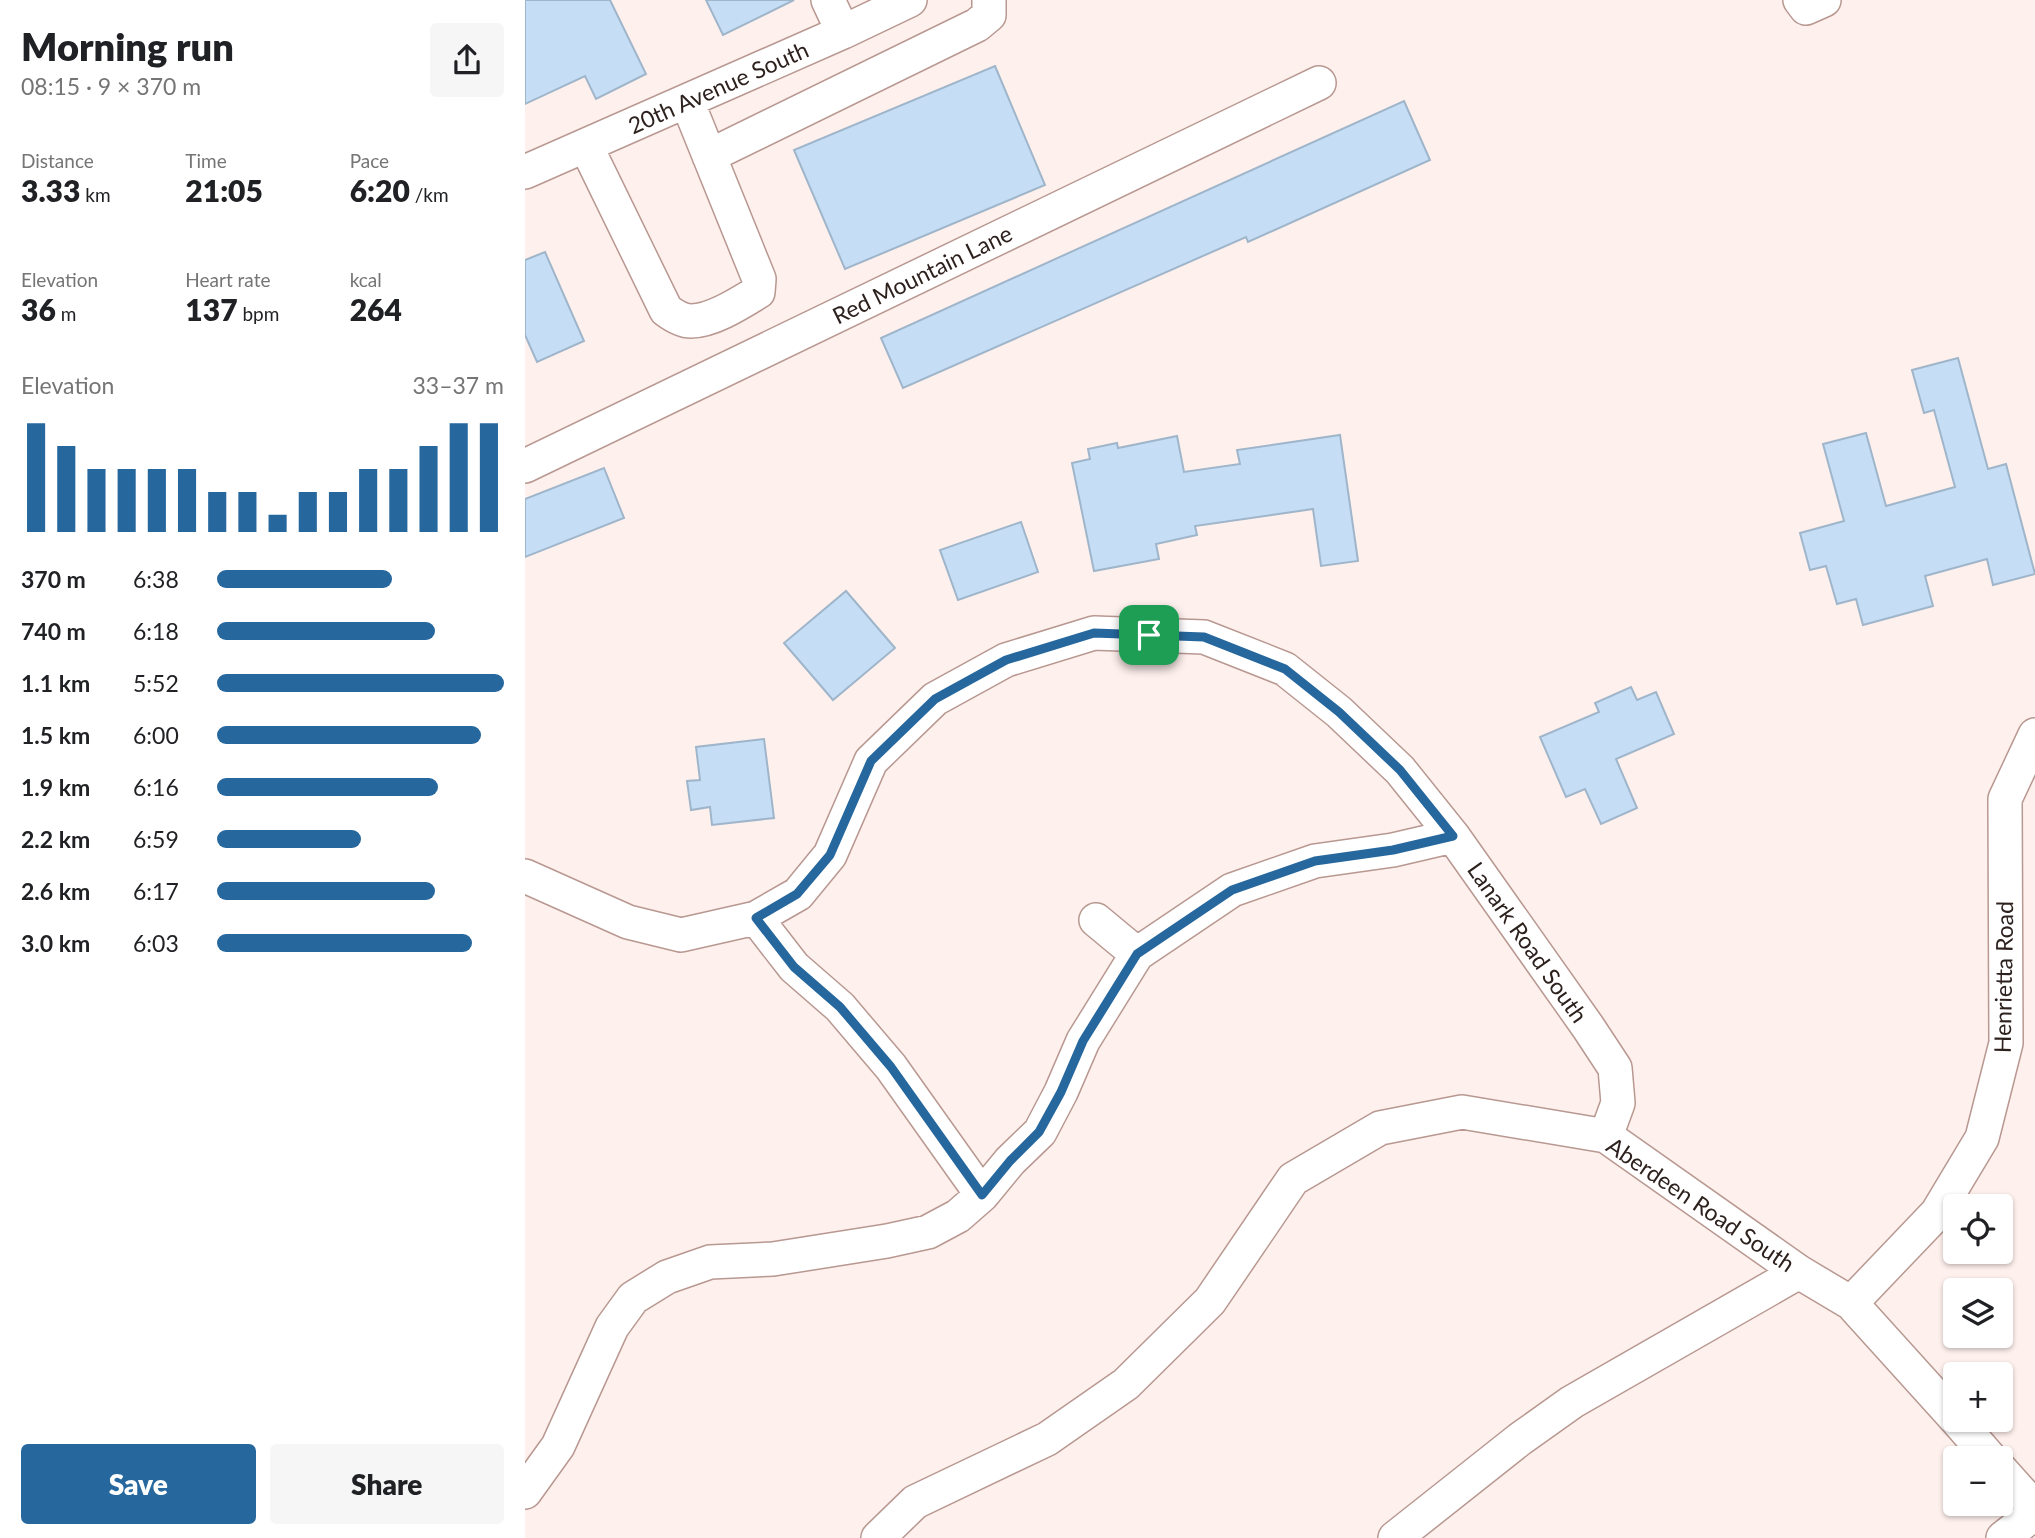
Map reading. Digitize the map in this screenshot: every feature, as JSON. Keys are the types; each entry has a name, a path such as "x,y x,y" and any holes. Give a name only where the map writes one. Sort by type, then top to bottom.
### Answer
{"street":[{"path":"828,0 843,32"},
{"name":"20th Avenue South","path":"525,172 910,0"},
{"path":"709,156 977,25 989,15 989,0"},
{"path":"1800,0 1806,8 1824,0"},
{"name":"Red Mountain Lane","path":"525,466 1319,83"},
{"path":"586,146 666,310 677,318 690,322 705,319 758,292 759,279 687,101"},
{"name":"Lanark Road South","path":"525,876 628,922 681,935 756,918 797,894 830,855 871,761 935,699 1006,660 1094,633 1204,637 1285,669 1339,712 1400,770 1453,836 1615,1068 1618,1103 1606,1136"},
{"name":"Henrietta Road","path":"1851,1303 1937,1213 1982,1138 2006,1043 2005,799 2035,735"},
{"path":"525,1492 558,1446 612,1327 633,1298 667,1277 710,1262 773,1259 928,1231 958,1216 982,1195 1039,1132 1061,1092 1083,1041 1137,954 1232,890 1315,861 1393,850 1453,836"},
{"path":"756,918 794,967 840,1007 891,1067 982,1195"},
{"path":"1096,920 1137,954"},
{"name":"Aberdeen Road South","path":"878,1538 915,1502 1047,1439 1126,1384 1210,1301 1293,1179 1380,1128 1462,1112 1606,1136 1799,1272 1851,1303 1943,1406"},
{"path":"1395,1538 1520,1438 1572,1402 1799,1272"},
{"name":"Aberdeen Road South","path":"1967,1432 1979,1446"},
{"path":"2013,1483 2035,1508"},
{"path":"2003,1538 2035,1513"}],"building":[{"path":"525,0 610,0 646,74 596,99 585,76 525,104"},
{"path":"706,0 794,0 723,35"},
{"path":"995,66 1045,185 845,269 794,150"},
{"path":"1404,101 1430,160 1248,242 1246,237 903,388 881,338"},
{"path":"545,252 584,341 537,362 525,335 525,260"},
{"path":"1958,358 1988,469 2006,464 2035,574 1993,585 1987,559 1925,576 1933,606 1863,625 1856,599 1837,604 1826,566 1810,570 1800,533 1844,521 1823,444 1866,433 1886,506 1955,487 1934,410 1924,413 1912,370"},
{"path":"1340,435 1358,561 1321,566 1313,509 1195,526 1197,535 1156,544 1159,559 1094,571 1072,463 1090,459 1088,449 1117,443 1118,448 1177,436 1184,472 1240,464 1237,450"},
{"path":"604,468 624,518 525,557 525,499"},
{"path":"1021,522 1038,572 958,600 940,550"},
{"path":"846,591 895,648 833,700 784,643"},
{"path":"1631,687 1637,700 1656,692 1674,734 1616,759 1637,808 1601,824 1585,789 1566,797 1540,737 1599,712 1595,703"},
{"path":"764,739 774,818 712,825 710,807 691,810 687,781 700,780 696,747"}],"route":[{"path":"1094,633 1149,635 1204,637 1285,669 1339,712 1400,770 1453,836 1393,850 1315,861 1232,890 1137,954 1102,1006 1039,1132 982,1195 891,1067 840,1007 794,967 756,918 797,894 830,855 871,761 935,699 1006,660 1094,633"}]}
